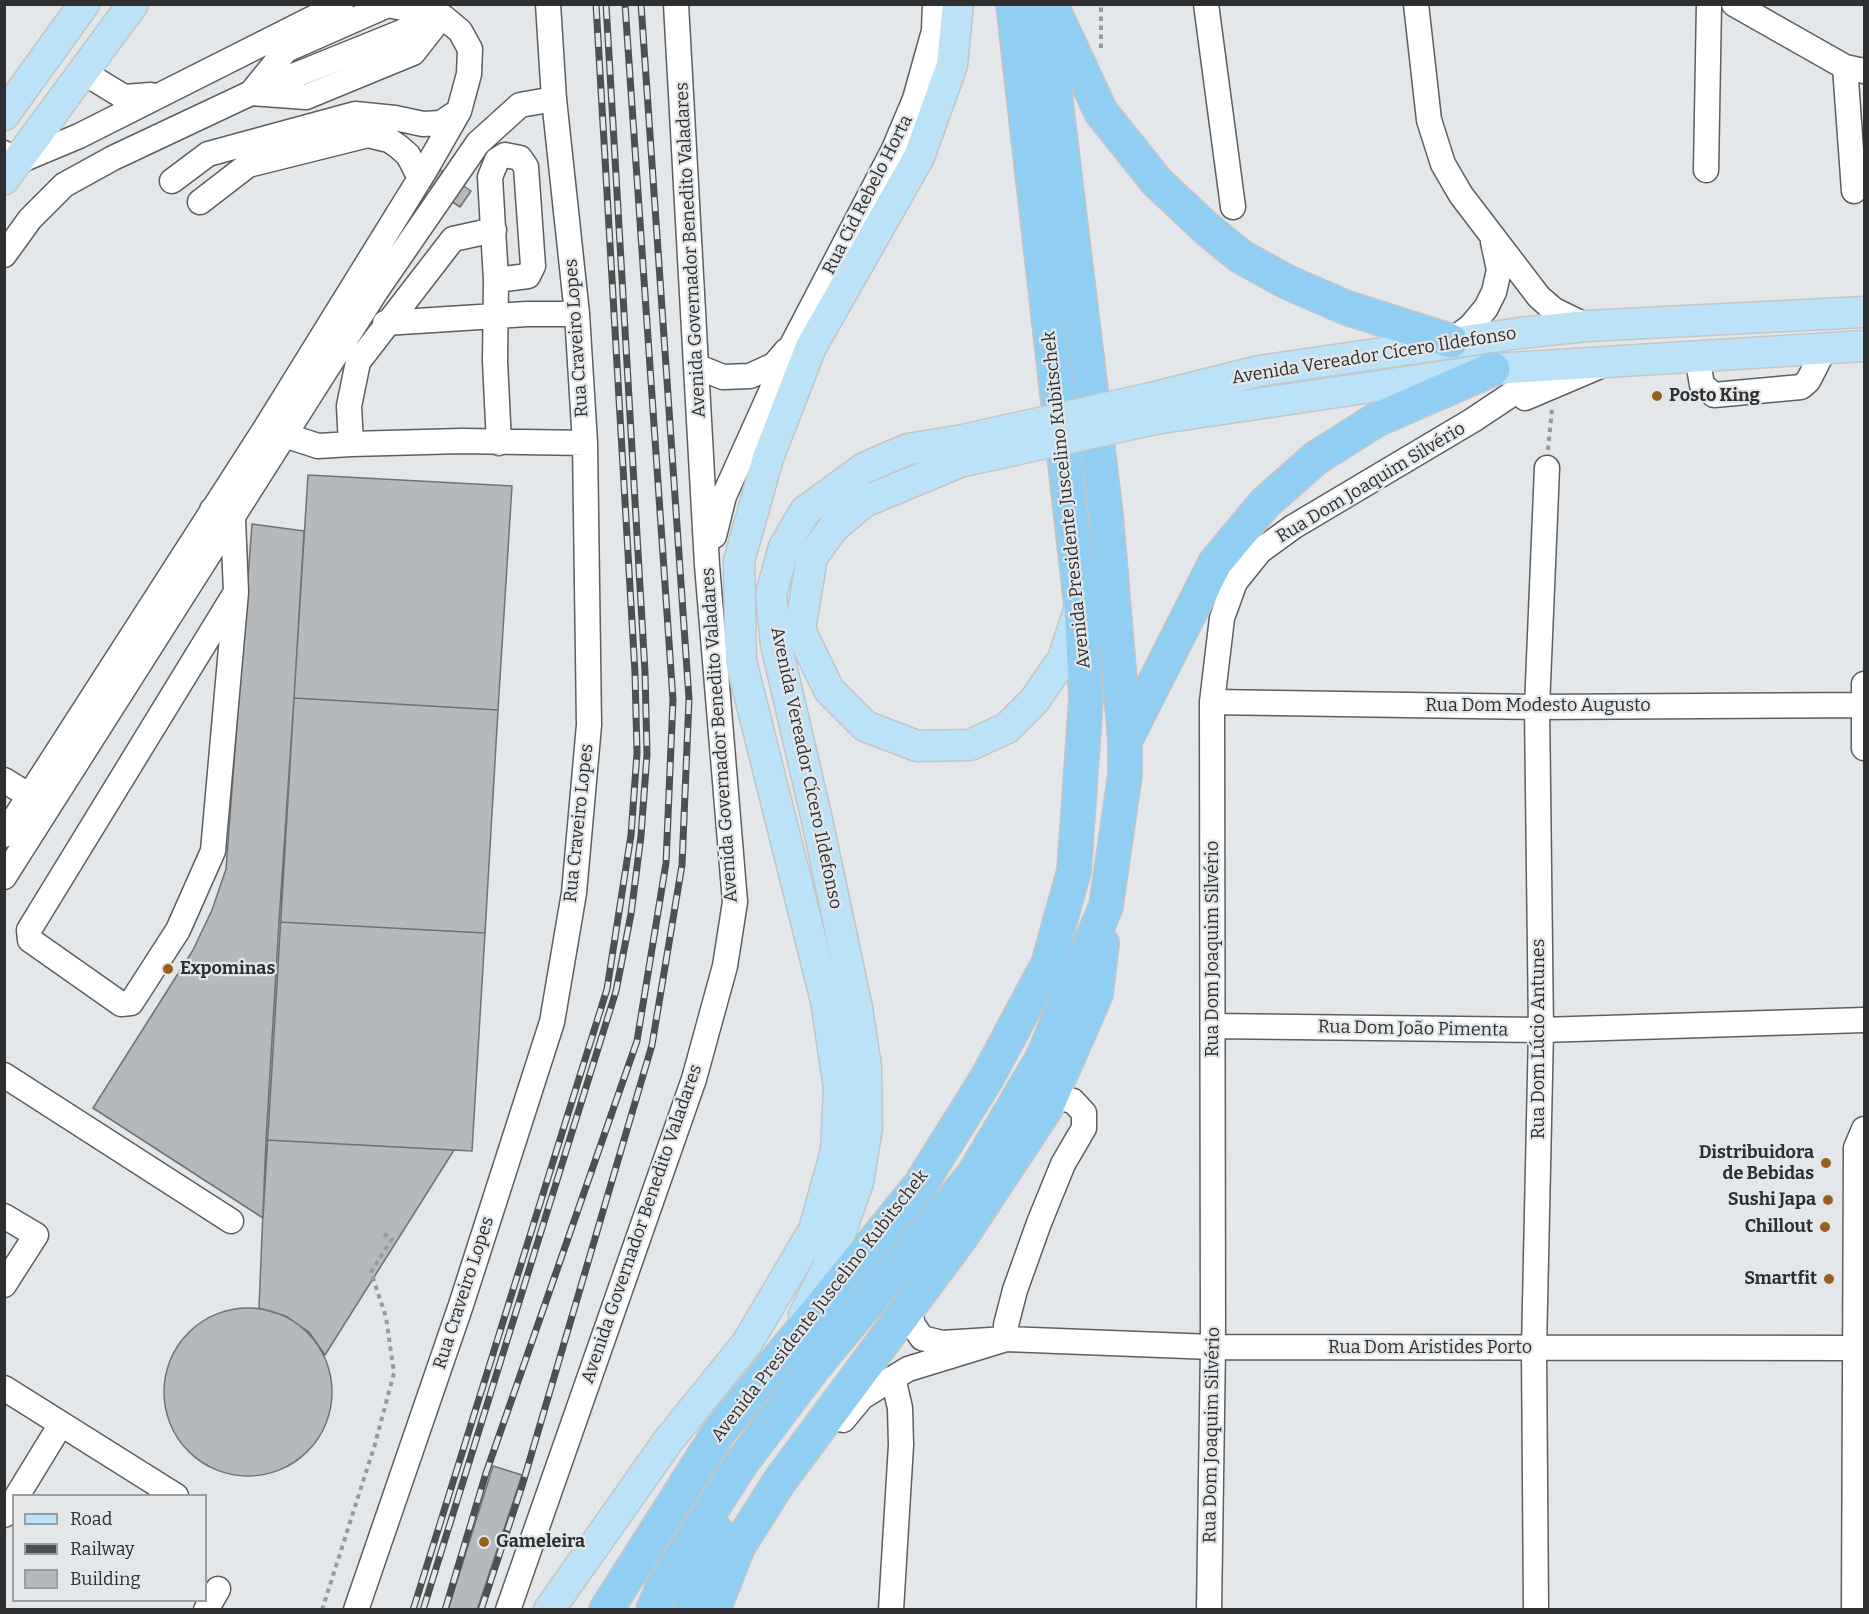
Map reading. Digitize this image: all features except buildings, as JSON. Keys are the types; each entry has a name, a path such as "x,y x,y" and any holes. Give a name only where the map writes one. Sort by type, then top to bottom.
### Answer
{"highway":[{"name":"Avenida Presidente Juscelino Kubitschek","path":"606,1610 719,1432 920,1185 987,1078 1048,964 1074,871 1086,699 1081,605 1013,4"},
{"name":"Avenida Presidente Juscelino Kubitschek","path":"653,1610 663,1586 740,1465 815,1366 974,1174 1043,1057 1106,906 1125,775 1125,741 1106,515 1044,4"},
{"path":"1052,4 1101,112 1156,182 1206,228 1240,256 1287,282 1347,308 1451,341"},
{"path":"1125,741 1215,563 1265,503 1316,458 1376,420 1493,369"},
{"path":"706,1608 738,1547 779,1482 961,1237 1046,1108 1096,994 1106,906"},
{"path":"815,1366 904,1292 961,1237"},
{"path":"706,1608 693,1585 730,1508 740,1465"}],"main road":[{"path":"4,115 84,4"},
{"path":"9,165 83,72 132,4"},
{"name":"Avenida Presidente Juscelino Kubitschek","path":"549,1610 668,1441 747,1343 814,1230 836,1151 839,1088 826,1001 741,661 740,561 768,458 812,347 920,157 952,64 958,4"},
{"name":"Avenida Vereador Cícero Ildefonso","path":"1153,408 1259,372 1451,341 1587,326 1864,312"},
{"path":"1556,375 1576,347 1623,337 1656,322"},
{"name":"Avenida Vereador Cícero Ildefonso","path":"788,1347 828,1267 858,1182 867,1127 866,1067 850,975 776,644 771,594 784,547 805,511 864,468 908,449 959,451 1153,408 1493,369 1556,375 1613,361 1864,346"},
{"name":"Avenida Vereador Cícero Ildefonso","path":"959,451 864,502 834,527 812,557 800,630 829,690 865,726 917,746 970,745 1007,728 1034,701 1063,659 1081,605"}],"street":[{"path":"9,165 79,136 341,4"},
{"name":"Rua Craveiro Lopes","path":"356,1610 457,1316 552,1022 574,893 589,725 585,443 577,314 554,99 548,4"},
{"name":"Avenida Governador Benedito Valadares","path":"508,1610 622,1279 694,1079 726,966 735,903 707,565 698,366 676,4"},
{"name":"Rua Cid Rebelo Horta","path":"707,565 724,496 792,345 894,148 915,99 934,31 935,4"},
{"path":"1206,4 1233,207"},
{"path":"1416,4 1429,120 1443,164 1461,195 1539,297 1554,310 1587,326"},
{"path":"1706,170 1709,4"},
{"path":"1734,4 1855,69 1854,191"},
{"path":"4,255 30,219 64,185 113,158 251,93 286,50 388,5 442,16 460,31 470,49 469,74 459,111 275,432 223,514 15,823"},
{"path":"251,93 306,97 413,52 442,16"},
{"path":"83,72 124,97 159,95"},
{"path":"275,432 478,143 520,105 554,99"},
{"path":"172,181 208,154 355,114 395,118 423,124 441,123 459,111"},
{"path":"200,202 248,165 368,135 389,141 399,147 408,155 420,178"},
{"path":"496,280 528,276 531,273 526,167 520,158 505,155 491,169 499,444"},
{"path":"351,444 349,406 358,362 453,239 494,230"},
{"path":"1451,341 1486,308 1494,292 1499,270 1492,237"},
{"path":"818,294 860,262"},
{"path":"386,323 496,316 577,314"},
{"name":"Rua Cid Rebelo Horta","path":"698,366 723,377 750,376 774,365 792,345"},
{"path":"1697,356 1702,385 1714,395 1802,387 1808,381 1825,348"},
{"name":"Rua Dom Joaquim Silvério","path":"1209,1610 1214,1347 1212,702 1222,618 1235,582 1260,551 1293,527 1473,420 1556,375"},
{"path":"275,432 318,446 462,441 499,444 585,443"},
{"name":"Rua Dom Lúcio Antunes","path":"1536,1610 1534,1349 1541,1030 1537,707 1547,468"},
{"path":"223,514 236,592 213,851 178,930 132,1003 121,1004 30,940 29,930 236,592"},
{"path":"4,877 15,823 28,795 223,514"},
{"path":"1864,684 1864,748"},
{"name":"Rua Dom Modesto Augusto","path":"1212,702 1537,707 1864,705"},
{"path":"4,780 28,795"},
{"name":"Rua Dom João Pimenta","path":"1213,1026 1541,1030 1864,1020"},
{"path":"4,1075 231,1221"},
{"path":"1006,1339 1006,1325 1015,1290 1064,1164 1084,1128 1084,1113 1073,1101 1060,1098 1046,1108"},
{"path":"1854,1610 1859,1518 1855,1348 1862,1142"},
{"path":"4,1216 36,1235 4,1285"},
{"name":"Rua Dom Aristides Porto","path":"909,1308 913,1325 922,1338 942,1343 1006,1339 1214,1347 1855,1348"},
{"name":"Rua Dom Aristides Porto","path":"893,1378 908,1369 1006,1339"},
{"path":"706,1608 800,1473 862,1397 893,1378 900,1408 901,1444 891,1610"},
{"path":"6,1393 62,1424 173,1494"},
{"path":"18,1494 62,1424"}],"path":[{"path":"1547,468 1556,375"},
{"path":"322,1610 375,1444 394,1373 386,1317 371,1272 392,1239 384,1234"}],"railway":[{"path":"413,1610 607,989 631,835 637,753 635,673 596,4"},
{"path":"423,1610 616,991 631,914 641,836 647,754 645,672 606,4"},
{"path":"445,1610 486,1473 637,1041 666,863 673,700 625,4"},
{"path":"481,1610 522,1486 652,1045 682,865 689,699 641,4"}],"place":[{"name":"Posto King","path":"1657,396"},
{"name":"Expominas","path":"168,969"},
{"name":"Distribuidora de Bebidas","path":"1826,1163"},
{"name":"Sushi Japa","path":"1828,1200"},
{"name":"Chillout","path":"1825,1227"},
{"name":"Smartfit","path":"1829,1279"},
{"name":"Gameleira","path":"484,1542"}]}
